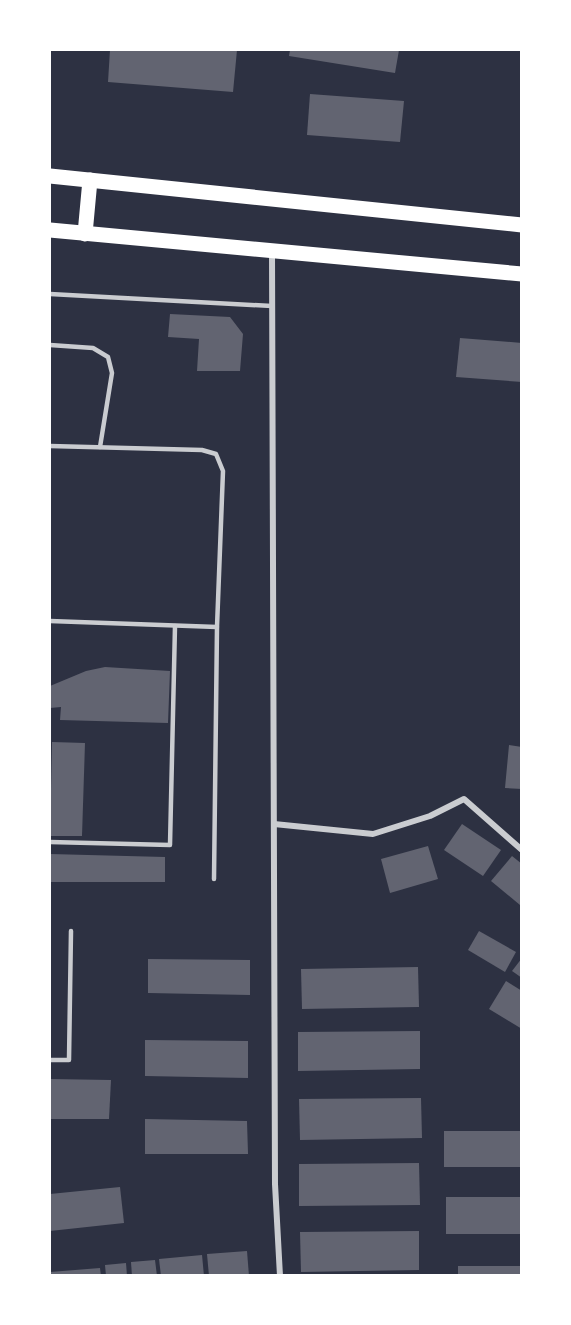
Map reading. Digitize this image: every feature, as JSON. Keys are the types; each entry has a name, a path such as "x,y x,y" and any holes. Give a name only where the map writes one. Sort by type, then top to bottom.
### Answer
{"main road":[{"path":"50,176 522,225"},
{"path":"85,234 90,180"},
{"path":"50,230 522,274"}],"street":[{"path":"272,251 275,1173 280,1275"},
{"path":"274,824 373,834 430,816 464,799 522,850"}],"lane":[{"path":"50,294 272,306"},
{"path":"50,345 93,348 108,357 112,374 100,447"},
{"path":"50,446 202,450 216,454 223,471 217,627 214,879"},
{"path":"50,621 217,627"},
{"path":"50,842 170,845 174,626"},
{"path":"50,1060 69,1060 71,931"}],"building":[{"path":"110,50 237,50 233,92 108,82"},
{"path":"290,50 399,50 395,73 289,56"},
{"path":"310,94 404,101 400,142 307,135"},
{"path":"170,314 230,317 243,334 240,371 197,371 199,339 168,337"},
{"path":"460,338 522,343 522,382 456,377"},
{"path":"105,667 170,671 168,723 60,720 61,707 50,708 50,686 86,671"},
{"path":"52,742 85,743 82,836 50,836"},
{"path":"509,745 522,747 522,789 505,788"},
{"path":"462,824 501,850 483,876 444,850"},
{"path":"428,846 438,879 390,893 381,859"},
{"path":"50,854 165,857 165,882 50,882"},
{"path":"512,856 522,864 520,905 491,881"},
{"path":"479,931 516,952 505,972 468,950"},
{"path":"522,958 522,978 512,971"},
{"path":"148,959 250,960 250,995 148,993"},
{"path":"418,967 419,1007 302,1009 301,969"},
{"path":"506,981 522,991 522,1029 489,1009"},
{"path":"420,1031 420,1069 298,1071 298,1032"},
{"path":"145,1040 248,1041 248,1078 145,1076"},
{"path":"50,1079 111,1080 109,1119 50,1119"},
{"path":"421,1098 422,1138 300,1140 299,1099"},
{"path":"145,1119 247,1121 248,1154 145,1154"},
{"path":"444,1131 522,1131 522,1167 444,1167"},
{"path":"419,1163 420,1205 299,1206 299,1164"},
{"path":"120,1187 124,1223 50,1231 50,1194"},
{"path":"446,1197 522,1197 522,1234 446,1234"},
{"path":"419,1231 419,1270 301,1272 300,1232"},
{"path":"247,1251 249,1276 209,1276 207,1254"},
{"path":"202,1255 204,1276 161,1276 159,1259"},
{"path":"155,1260 157,1276 132,1276 131,1262"},
{"path":"126,1263 127,1276 106,1276 105,1265"},
{"path":"458,1266 522,1266 522,1276 458,1276"},
{"path":"100,1268 101,1276 50,1276 50,1272"}]}
